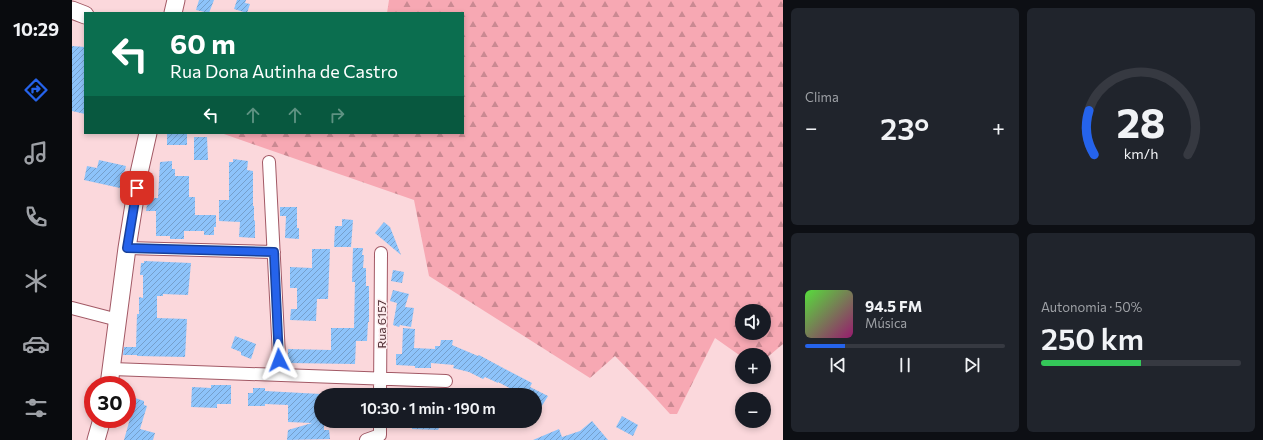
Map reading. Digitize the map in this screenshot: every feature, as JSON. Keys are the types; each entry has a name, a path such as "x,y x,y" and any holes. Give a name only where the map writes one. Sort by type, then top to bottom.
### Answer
{"main road":[{"path":"173,12 176,0"},
{"path":"72,10 84,15"},
{"path":"110,376 127,248 139,173 148,134"},
{"path":"96,440 99,428"}],"street":[{"path":"269,162 280,375"},
{"path":"127,248 274,252"},
{"name":"Rua 6157","path":"380,388 381,253"},
{"path":"72,308 118,320"},
{"path":"136,377 280,375 446,381"},
{"path":"366,440 380,435 380,428"}],"green space":[{"path":"389,0 783,0 783,344 771,354 771,348 735,348 735,352 715,338 677,414 670,414 615,356 590,378 429,276 414,200 224,134 464,134 464,12 387,12"}],"building":[{"path":"199,0 214,0 209,12 196,10"},
{"path":"237,0 246,0 245,3 250,4 247,12 234,9"},
{"path":"72,46 84,47 84,114 72,111"},
{"path":"167,134 187,134 187,145 167,145"},
{"path":"194,137 207,137 208,160 194,160"},
{"path":"233,159 248,161 247,170 253,171 255,238 239,237 240,222 219,221 219,200 229,200 229,162 233,162"},
{"path":"99,160 126,166 120,188 84,180 87,166 97,168"},
{"path":"172,161 172,169 175,169 175,176 189,176 189,197 195,197 195,215 216,215 214,235 204,235 204,231 184,231 184,239 170,239 170,236 156,236 156,211 146,211 148,198 158,198 160,162"},
{"path":"280,207 297,207 297,228 299,228 299,239 285,238 286,216 280,216"},
{"path":"342,219 353,220 351,247 334,247 335,226 342,226"},
{"path":"384,222 390,227 401,255 375,233"},
{"path":"353,248 363,248 363,268 366,268 366,286 369,286 369,322 367,341 356,341 355,364 288,363 288,349 331,350 331,328 354,328 355,282 352,282"},
{"path":"312,249 330,249 328,299 317,299 316,321 290,320 291,309 297,309 297,288 290,288 290,267 312,268"},
{"path":"144,261 191,263 188,295 163,294 163,296 157,296 157,318 187,319 185,357 123,355 124,347 136,347 139,297 143,298 143,275 140,275 141,263 144,263"},
{"path":"393,270 404,272 402,283 391,281"},
{"path":"393,290 409,294 405,307 414,308 411,327 400,325 399,327 393,325 397,303 390,301"},
{"path":"403,328 415,329 414,348 435,349 435,346 440,346 441,340 453,340 452,345 478,356 479,355 532,383 530,387 532,388 509,388 485,377 483,379 469,372 453,368 454,365 431,363 431,368 415,368 415,366 396,365 396,354 402,354"},
{"path":"235,336 256,344 251,359 241,355 241,352 231,348"},
{"path":"211,385 231,385 231,404 217,404 217,408 191,407 192,387 211,388"},
{"path":"253,388 265,388 265,391 314,394 314,428 324,428 324,430 329,430 330,439 287,440 288,430 312,423 288,422 288,405 265,404 265,406 248,406 248,393 253,393"},
{"path":"542,393 548,396 542,406"},
{"path":"136,398 144,401 144,405 147,406 140,429 155,433 153,440 124,440 127,428 136,428"},
{"path":"622,416 638,425 633,436 616,427"},
{"path":"592,421 608,440 533,440 559,429 562,437 580,431"},
{"path":"412,428 439,428 438,430"}],"route":[{"path":"137,188 127,248 274,252 279,360"}]}
